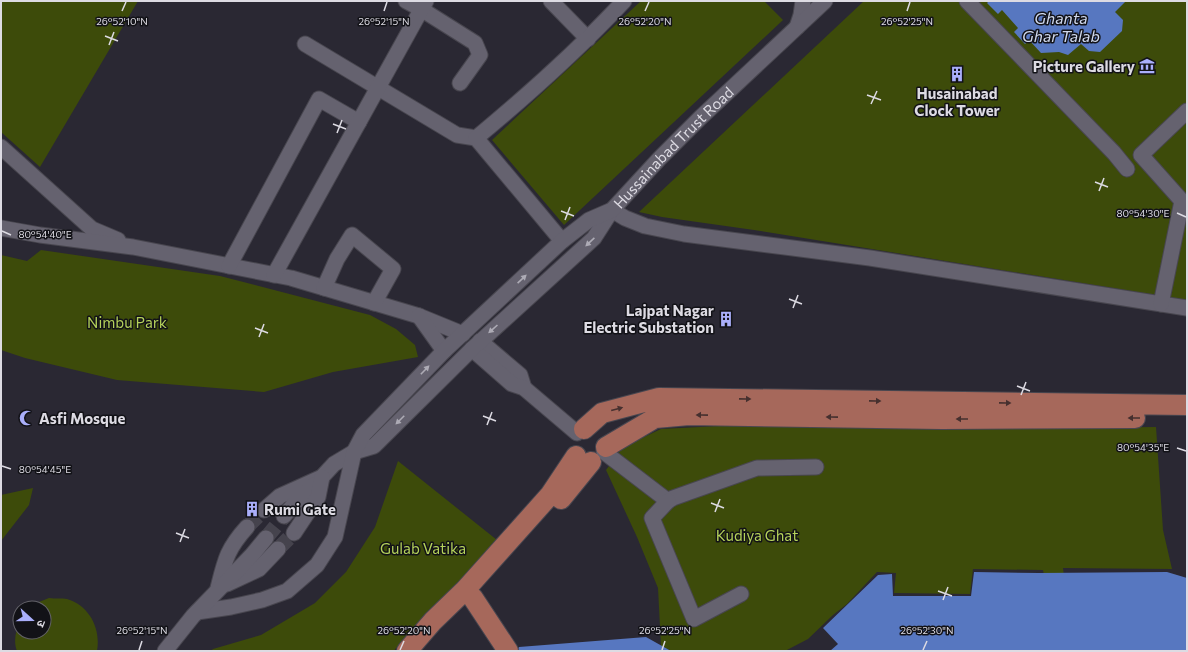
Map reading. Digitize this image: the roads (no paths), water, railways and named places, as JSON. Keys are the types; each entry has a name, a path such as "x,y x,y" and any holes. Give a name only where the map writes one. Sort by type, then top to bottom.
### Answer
{"main road":[{"path":"1187,405 659,398 602,413 581,431 573,440 572,446 573,451 594,454 655,418 689,415 942,419 1187,418"},
{"path":"423,651 442,628 474,600 550,495 594,454 605,441 600,432 595,429 581,431"},
{"path":"407,651 433,621 474,600"},
{"path":"474,600 508,651"}],"street":[{"path":"406,1 423,5 475,43 480,55 460,82"},
{"path":"551,1 588,39"},
{"path":"476,138 508,112 588,39 624,1"},
{"path":"797,28 801,15 802,1"},
{"name":"Hussainabad Trust Road","path":"354,452 363,435 444,351 562,241 589,220 612,210 658,160 695,123 825,1"},
{"path":"967,1 1114,153 1127,169"},
{"path":"274,275 423,5"},
{"path":"305,44 457,135 476,138 562,241"},
{"path":"229,266 319,99 359,122"},
{"path":"1160,304 1182,201 1141,155 1187,111"},
{"path":"1,147 92,229 133,247"},
{"path":"284,516 334,464 354,452 374,446 476,345 594,238 612,210 625,218 645,226 684,234 870,258 1187,308"},
{"path":"1,228 40,235 133,247 291,278 419,316 463,334"},
{"path":"324,288 337,259 352,235 393,269 374,303"},
{"path":"419,316 444,351"},
{"path":"476,345 512,384 524,388 581,431"},
{"path":"197,612 231,607 262,600 287,591 317,565 335,537 354,452"},
{"path":"594,454 668,501"},
{"path":"741,594 694,619 652,518 668,501 757,468 816,466"},
{"path":"264,510 280,496 322,477"},
{"path":"294,533 318,497 322,477"},
{"path":"217,589 225,559 235,540 248,527"},
{"path":"165,651 217,589 266,538"},
{"path":"217,589 259,569 278,550"}],"water":[{"name":"Ghanta Ghar Talab","path":"989,1 1126,1 1115,12 1123,20 1122,31 1100,52 1089,51 1081,44 1068,55 1059,52 1041,53 1029,40 1025,44 1014,32 1018,28 1002,10 998,14 987,3"},
{"path":"974,572 1167,572 1187,578 1187,651 830,651 838,644 823,628 878,575 892,574 893,596 971,596"},
{"path":"646,637 671,651 517,651 519,647"}],"tunnel":[{"path":"247,527 264,510"},
{"path":"266,538 284,516"},
{"path":"278,549 294,533"}],"place":[{"name":"Picture Gallery","path":"1147,66"},
{"name":"Husainabad Clock Tower","path":"957,74"},
{"name":"Lajpat Nagar Electric Substation","path":"726,319"},
{"name":"Asfi Mosque","path":"27,418"},
{"name":"Rumi Gate","path":"252,509"}],"park label":[{"name":"Nimbu Park","path":"127,322"},
{"name":"Kudiya Ghat","path":"757,535"},
{"name":"Gulab Vatika","path":"423,548"}]}
